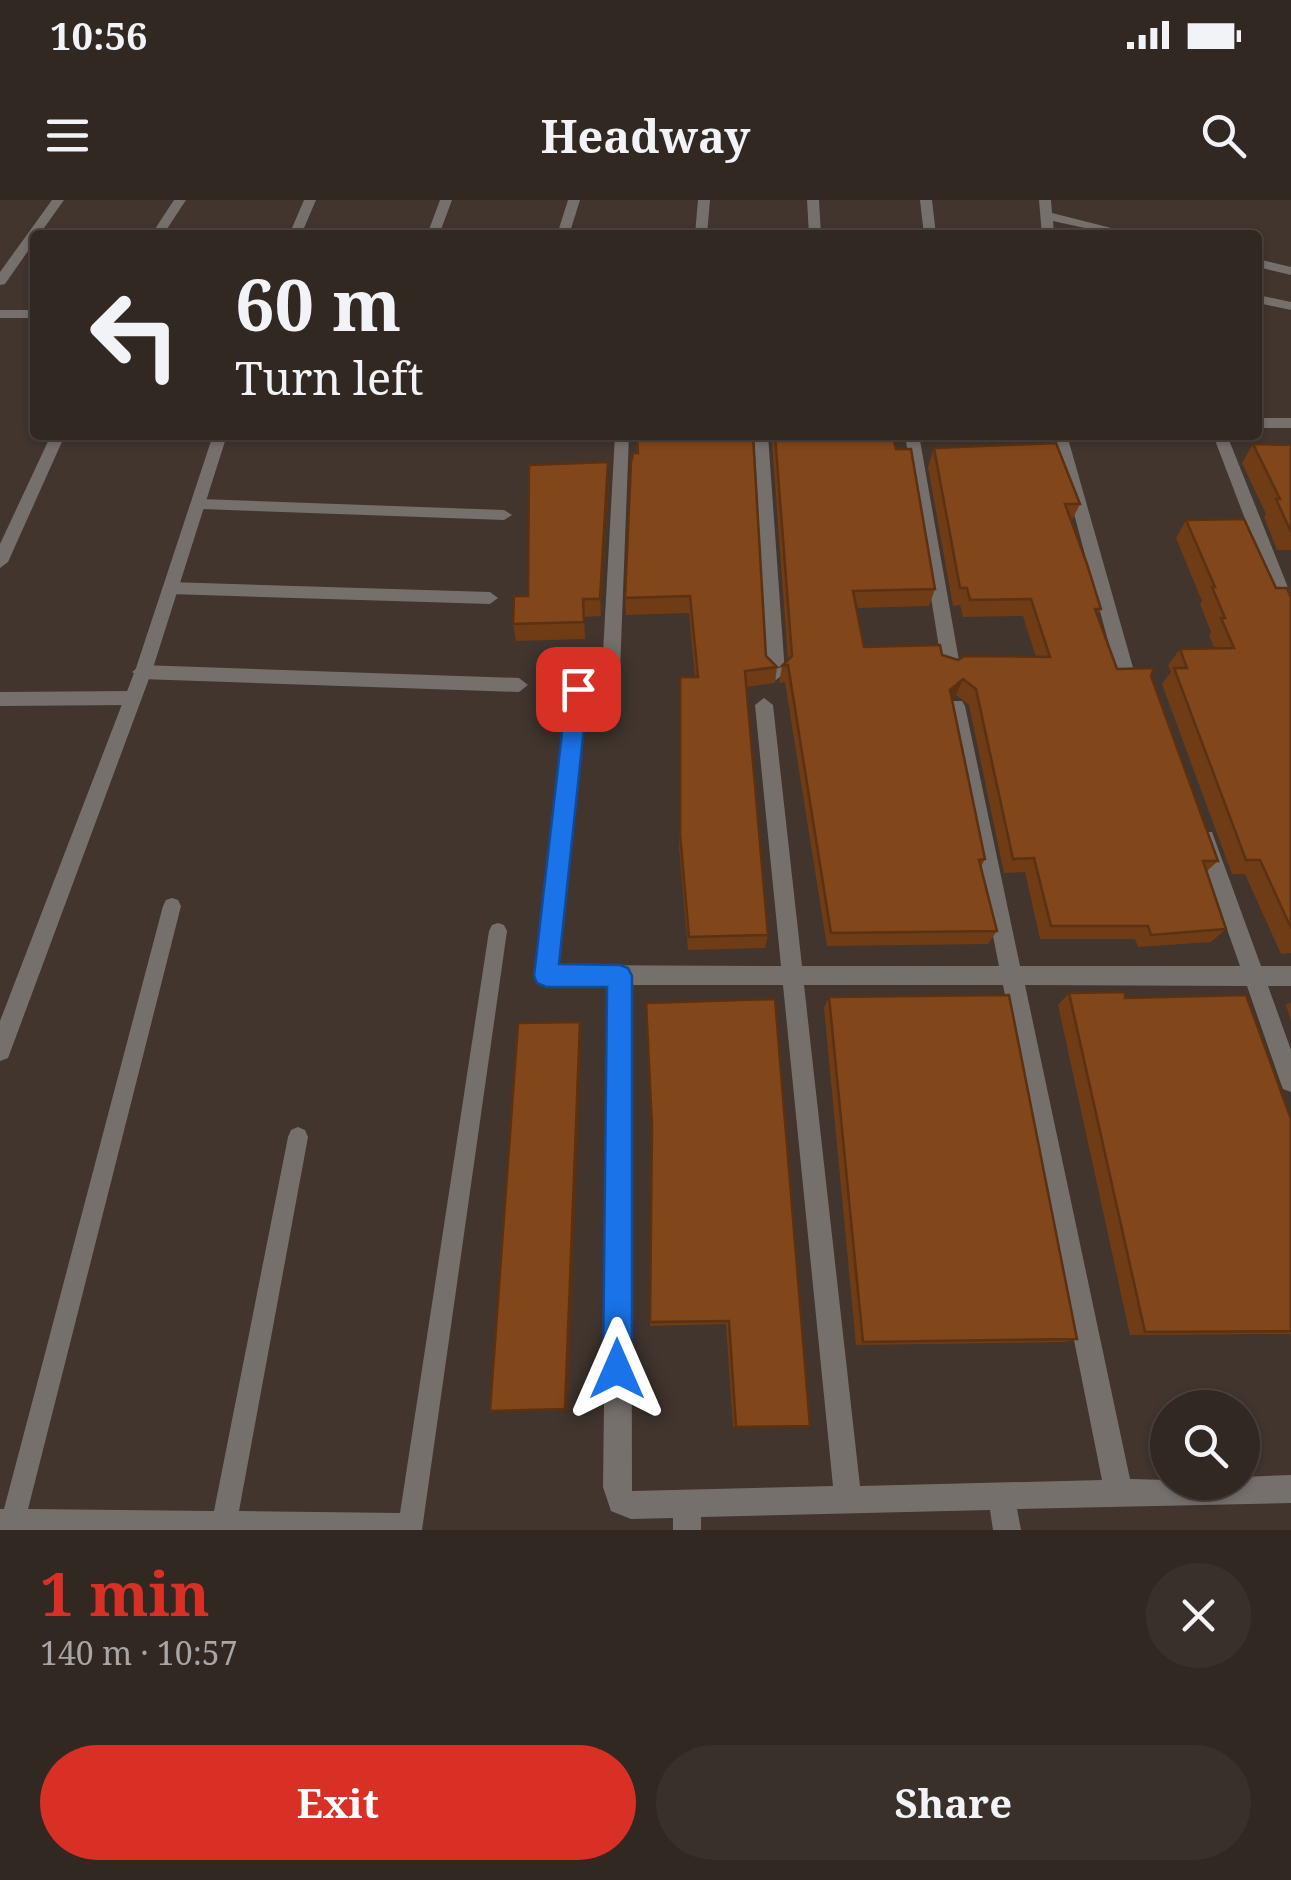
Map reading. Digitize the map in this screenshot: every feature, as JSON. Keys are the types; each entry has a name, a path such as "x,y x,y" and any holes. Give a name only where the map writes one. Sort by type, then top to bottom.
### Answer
{"street":[{"path":"37,230 58,200"},
{"path":"160,230 180,200"},
{"path":"297,230 310,200"},
{"path":"435,230 446,200"},
{"path":"565,230 574,200"},
{"path":"701,230 704,200"},
{"path":"814,200 815,230"},
{"path":"926,200 929,230"},
{"path":"1045,207 1117,230"},
{"path":"0,281 30,239"},
{"path":"1262,264 1291,271"},
{"path":"1262,300 1291,306"},
{"path":"0,314 30,314"},
{"path":"1262,423 1291,423"},
{"path":"0,562 56,440"},
{"path":"0,1050 132,698 219,440"},
{"path":"611,671 622,440"},
{"path":"761,440 776,674"},
{"path":"913,440 951,666"},
{"path":"1061,440 1125,671"},
{"path":"1222,440 1291,616"},
{"path":"200,504 504,515"},
{"path":"170,588 490,598"},
{"path":"140,672 519,685"},
{"path":"578,689 546,976 1291,976"},
{"path":"0,699 132,698"},
{"path":"764,705 848,1500"},
{"path":"956,706 1119,1494"},
{"path":"1197,816 1291,1082"},
{"path":"620,976 616,1487 621,1500 687,1517 848,1500 1119,1494 1289,1496"},
{"path":"1002,1497 1007,1530"}],"lane":[{"path":"172,906 6,1522 410,1527 498,930"},
{"path":"224,1524 298,1136"}],"building":[{"path":"637,440 753,440 766,656 777,667 745,671 768,935 689,937 680,833 680,677 698,677 690,596 625,598 631,462 633,453 638,453"},
{"path":"775,440 893,440 896,449 911,449 935,589 853,591 864,647 940,645 942,655 958,660 965,656 1050,657 1031,599 970,600 967,588 960,588 934,448 1056,443 1080,504 1065,504 1117,669 1154,668 1151,676 1218,861 1203,861 1226,929 1151,935 1148,926 1051,926 1034,858 1013,859 976,689 963,679 950,690 985,859 979,860 997,931 831,933 788,665 782,666 792,656"},
{"path":"1253,444 1291,445 1291,532 1276,499 1280,499"},
{"path":"608,462 600,599 583,599 584,622 513,624 514,596 528,596 529,465"},
{"path":"1244,519 1276,588 1287,588 1291,598 1291,928 1260,860 1246,860 1174,668 1187,668 1180,649 1234,648 1221,618 1225,618 1215,587 1186,520"},
{"path":"1125,992 1125,998 1246,995 1291,1119 1291,1331 1145,1332 1069,993"},
{"path":"1009,995 1077,1339 863,1342 829,997"},
{"path":"775,999 810,1426 736,1427 729,1321 650,1322 652,1126 646,1003"},
{"path":"580,1022 565,1409 490,1411 518,1023"}],"route":[{"path":"578,689 546,976 620,976 617,1369"}]}
